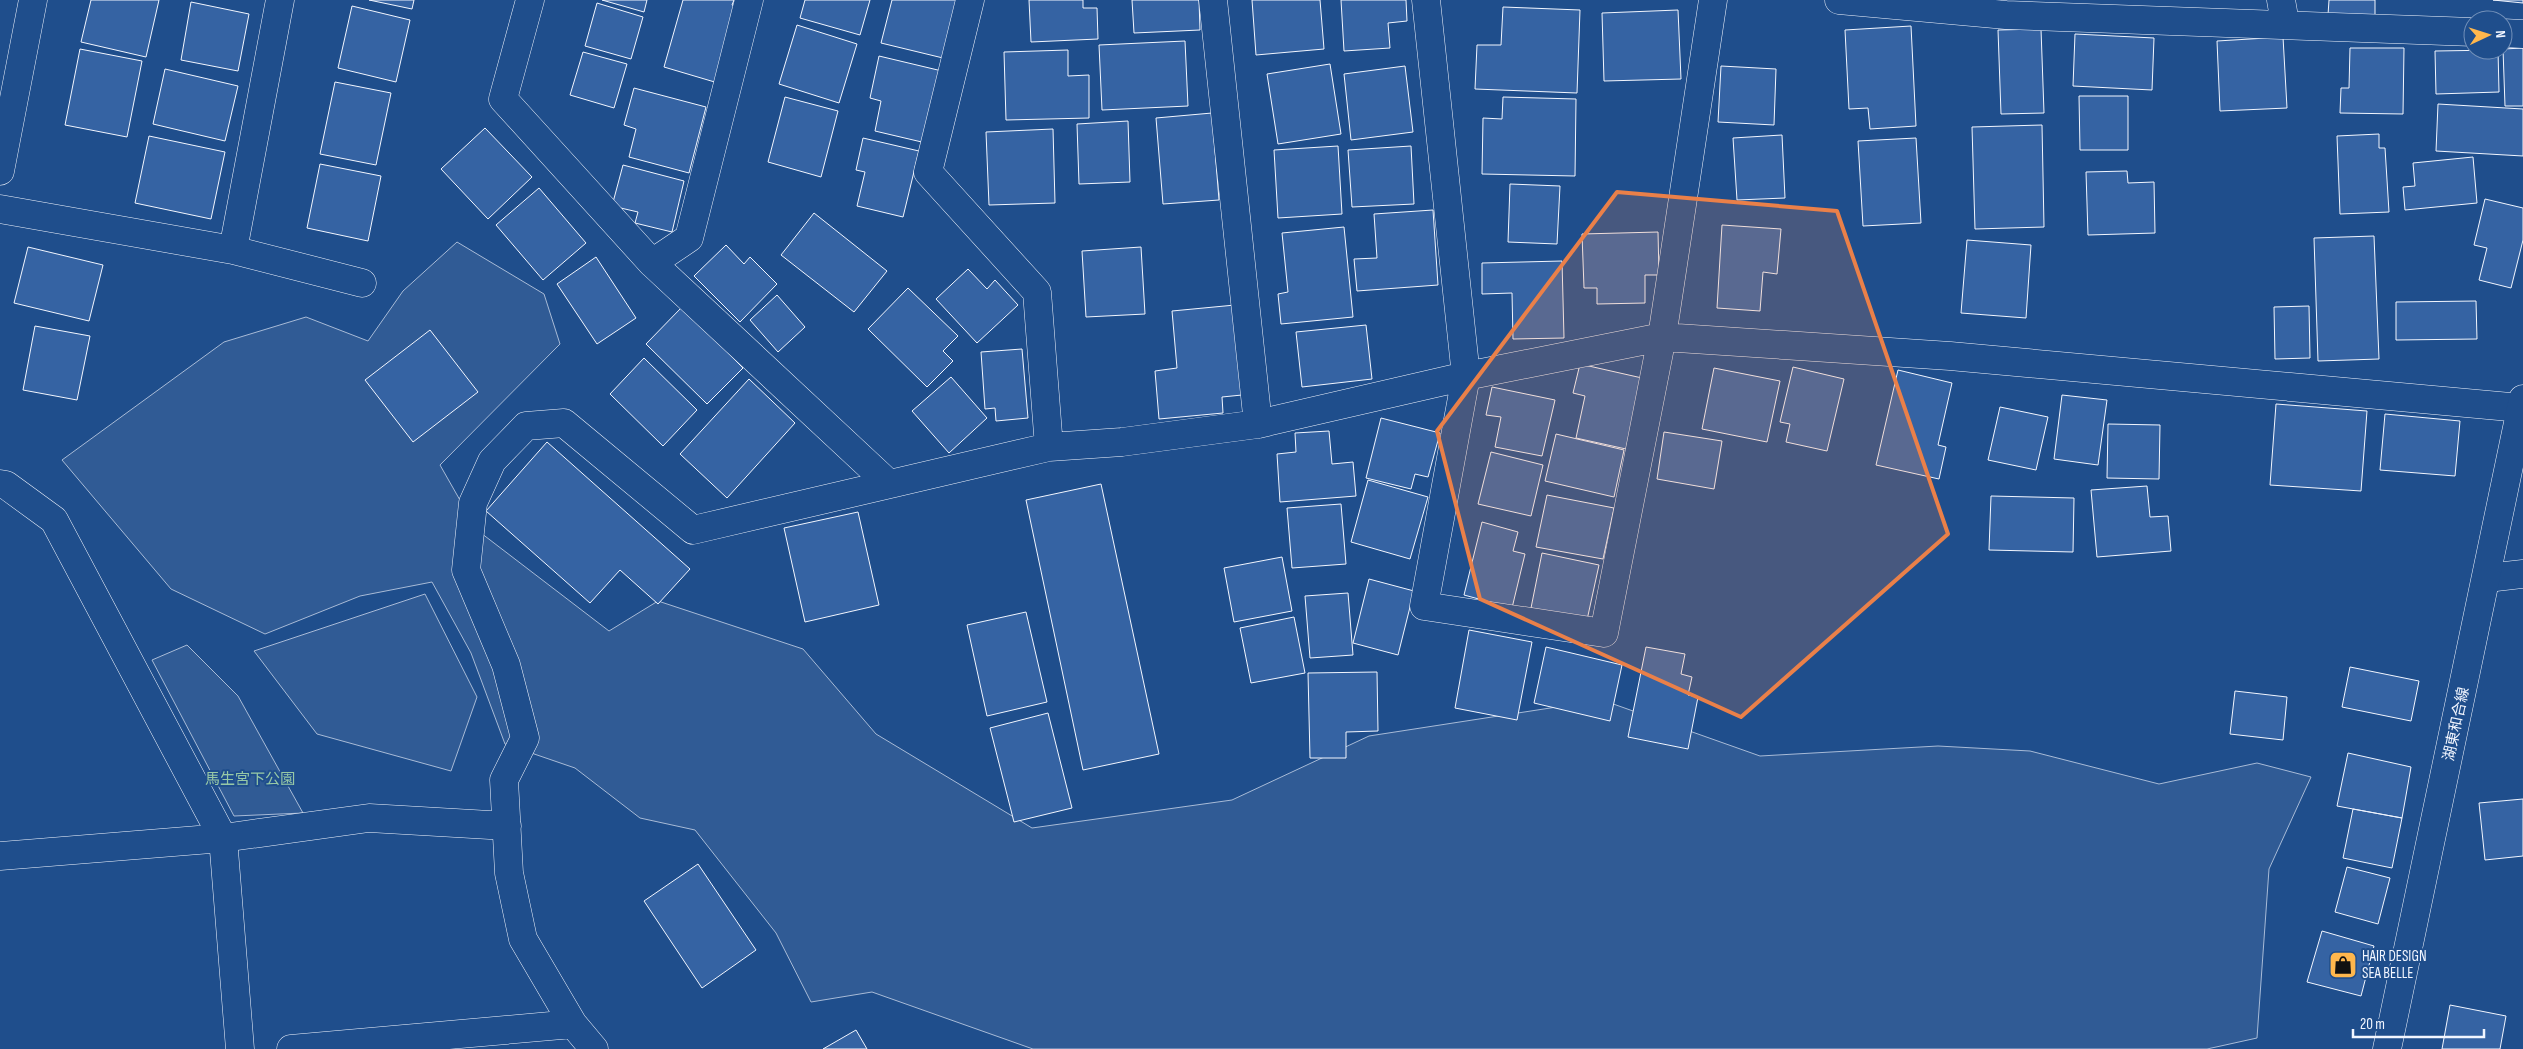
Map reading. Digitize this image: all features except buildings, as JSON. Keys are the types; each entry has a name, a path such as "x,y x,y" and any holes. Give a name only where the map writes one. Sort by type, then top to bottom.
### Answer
{"street":[{"path":"0,170 33,0"},
{"path":"233,250 280,0"},
{"path":"530,0 503,99 652,263 889,484"},
{"path":"652,263 689,238 749,0"},
{"path":"970,0 928,172 1037,292 1049,447"},
{"path":"1213,0 1258,424"},
{"path":"1426,0 1466,376 1424,606 1604,633 1662,338 1713,0"},
{"path":"1839,0 2006,15 2283,12 2463,31"},
{"path":"0,209 233,250 362,283"},
{"path":"594,1049 573,1024 523,939 509,873 504,780 525,738 506,666 466,570 473,503 492,461 526,426 564,423 693,530 1049,447 1122,442 1258,424 1466,376 1662,338 1950,356 2522,404"},
{"name":"湖東和合線","path":"2387,1049 2522,404"},
{"path":"0,484 6,485 54,520 223,838 240,1049"},
{"path":"2487,578 2523,574"},
{"path":"0,856 223,838 369,818 507,826"},
{"path":"291,1049 573,1024"}],"highlighted area":[{"path":"1617,192 1837,211 1948,534 1741,717 1480,599 1437,431"}],"shaded area":[{"path":"457,242 544,294 560,344 440,465 477,530 609,631 658,601 803,649 876,734 1032,828 1232,800 1369,736 1602,700 1760,756 1938,746 2030,751 2159,784 2257,763 2311,777 2269,869 2257,1038 2207,1049 1033,1049 872,992 811,1002 776,933 695,830 640,818 575,768 505,744 471,653 432,582 360,596 265,634 171,589 62,460 224,342 306,317 368,341 403,291"},
{"path":"425,594 477,697 451,771 317,734 254,651"},
{"name":"馬生宮下公園","path":"187,645 238,696 303,813 234,816 152,660"}],"place":[{"name":"HAIR DESIGN SEA BELLE","path":"2343,965"}]}
